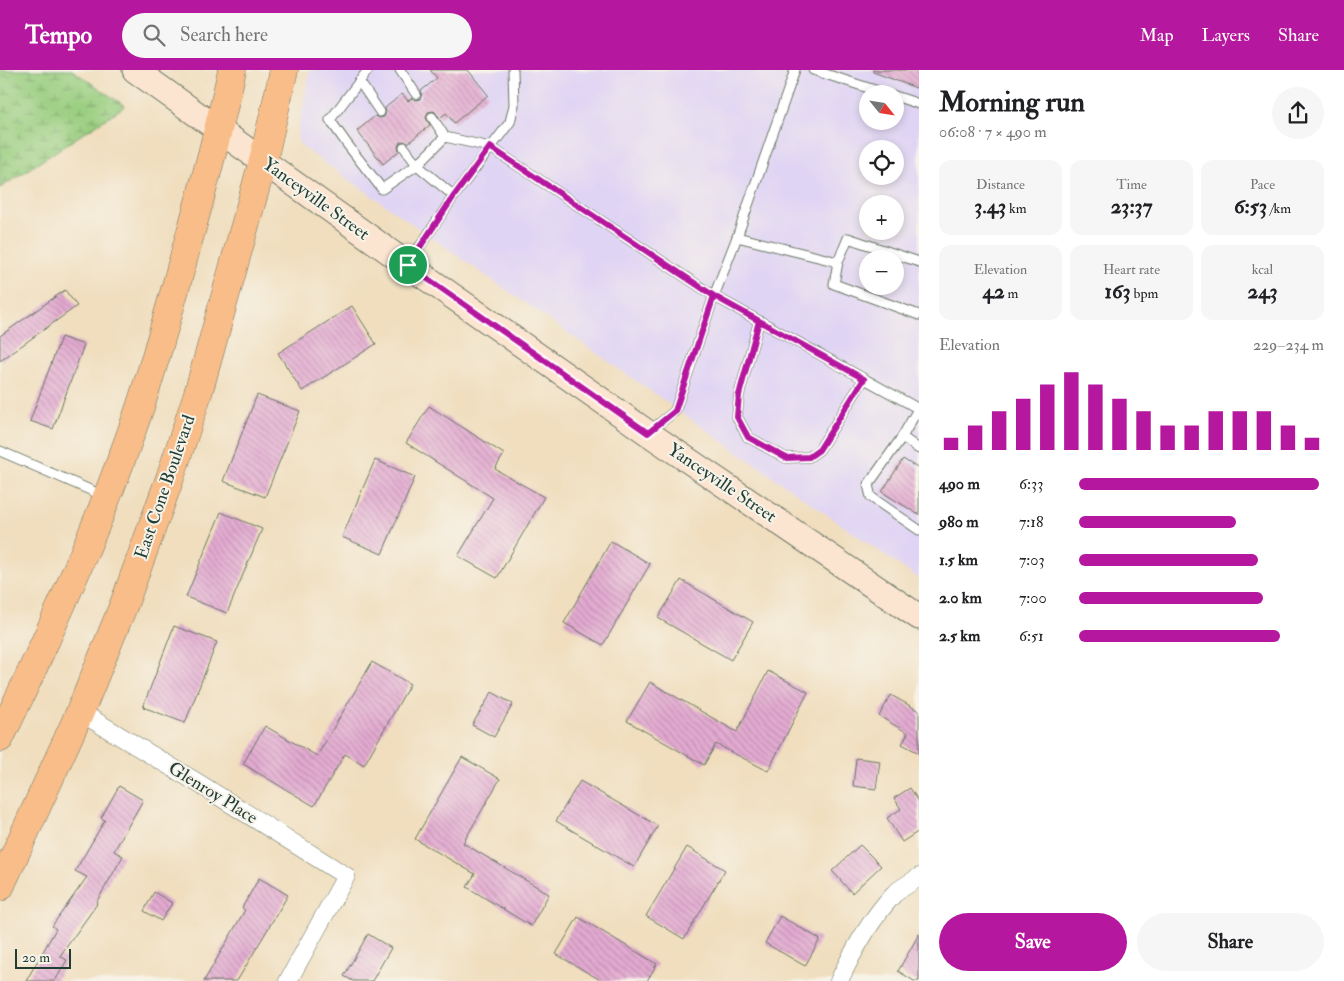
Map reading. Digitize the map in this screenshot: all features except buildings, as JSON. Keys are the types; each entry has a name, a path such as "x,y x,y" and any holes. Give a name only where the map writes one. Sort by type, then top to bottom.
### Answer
{"main road":[{"name":"Yanceyville Street","path":"135,70 648,433 919,617"},
{"path":"0,738 70,588 107,497 136,418 166,322 219,130 232,70"},
{"name":"East Cone Boulevard","path":"0,887 80,712 124,604 170,478 199,390 263,161 284,70"}],"street":[{"name":"Glenroy Place","path":"80,712 346,876 288,981"},
{"path":"839,981 871,924 895,894 919,877"}],"lane":[{"path":"368,70 330,120 382,189 417,165 445,137"},
{"path":"400,70 416,94"},
{"path":"408,265 454,196 510,122 514,106 513,70"},
{"path":"648,433 675,411 795,70"},
{"path":"813,70 859,85"},
{"path":"359,81 380,112"},
{"path":"904,99 919,104"},
{"path":"432,117 445,137 490,147 714,296 919,409 868,485 871,497 919,530"},
{"path":"404,146 417,165 454,196"},
{"path":"737,237 838,262"},
{"path":"919,262 848,238 838,262 834,284 919,315"},
{"path":"759,321 739,395 737,417 748,437 786,458 809,457 819,450 864,379"},
{"path":"902,437 919,449"},
{"path":"0,451 107,497"}],"shaded area":[{"path":"310,70 919,70 919,579 301,146 297,137"}],"green space":[{"path":"0,70 72,70 125,106 0,188"}],"route":[{"path":"408,265 454,196 490,147 714,296 759,321 739,395 737,417 748,437 786,458 809,457 819,450 864,379 714,296 675,411 648,433 408,265"}]}
